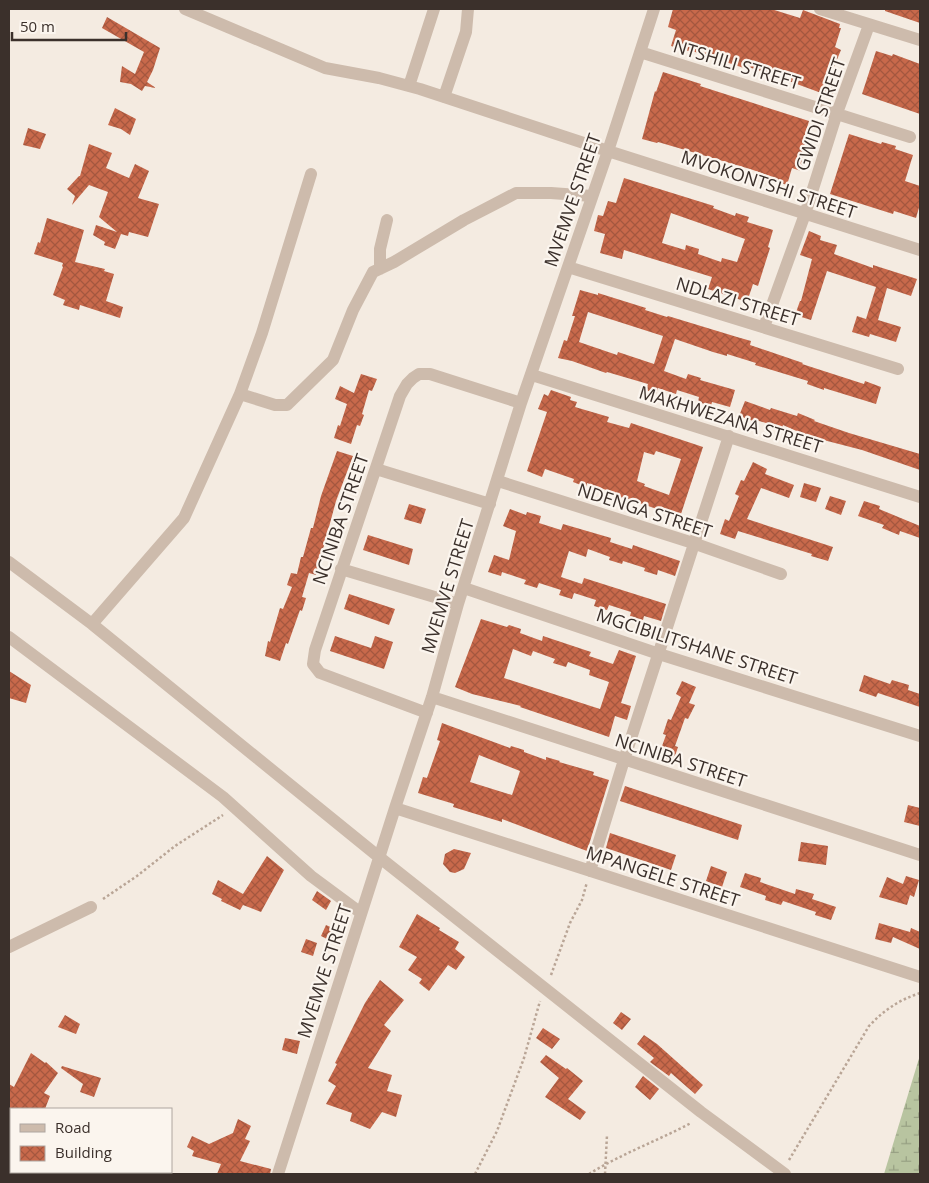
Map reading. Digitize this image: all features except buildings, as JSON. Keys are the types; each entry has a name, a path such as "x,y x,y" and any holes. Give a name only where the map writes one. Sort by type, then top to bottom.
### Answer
{"street":[{"name":"MVOKONTSHI STREET","path":"185,9 325,68 379,78 409,86 920,250"},
{"path":"409,86 434,9"},
{"path":"444,97 466,32 468,9"},
{"name":"MVEMVE STREET","path":"278,1174 427,713 458,604 521,404 608,151 654,9"},
{"path":"820,9 920,40"},
{"name":"GWIDI STREET","path":"764,327 805,214 868,25"},
{"name":"NTSHILI STREET","path":"640,52 910,137"},
{"path":"92,624 184,518 240,394 262,334 311,174"},
{"path":"240,394 275,406 288,405 333,360 353,310 373,272 394,262 464,220 516,193 552,192 592,196"},
{"path":"380,269 380,249 387,220"},
{"name":"NDLAZI STREET","path":"568,267 898,368"},
{"name":"NCINIBA STREET","path":"427,713 320,673 313,664 315,650 400,396 407,384 419,374 430,374 521,404"},
{"name":"MAKHWEZANA STREET","path":"532,375 920,497"},
{"path":"590,871 693,543 729,436"},
{"path":"376,469 490,504"},
{"name":"NDENGA STREET","path":"498,481 693,543 781,574"},
{"path":"9,562 92,624 379,857 701,1112 784,1173"},
{"path":"341,569 458,604"},
{"name":"MGCIBILITSHANE STREET","path":"464,588 659,654 920,736"},
{"path":"9,637 234,807 312,876 361,914"},
{"name":"NCINIBA STREET","path":"432,696 920,855"},
{"name":"MPANGELE STREET","path":"395,808 920,977"},
{"path":"9,947 91,906"}],"path":[{"path":"91,906 137,876 175,846 234,807"},
{"path":"475,1174 497,1131 524,1058 545,987 555,966 573,915 582,900 590,871"},
{"path":"784,1173 813,1117 837,1081 869,1026 879,1014 920,994"},
{"path":"589,1174 691,1123"},
{"path":"605,1174 607,1135"}],"green space":[{"path":"920,1055 920,1174 884,1174"}]}
